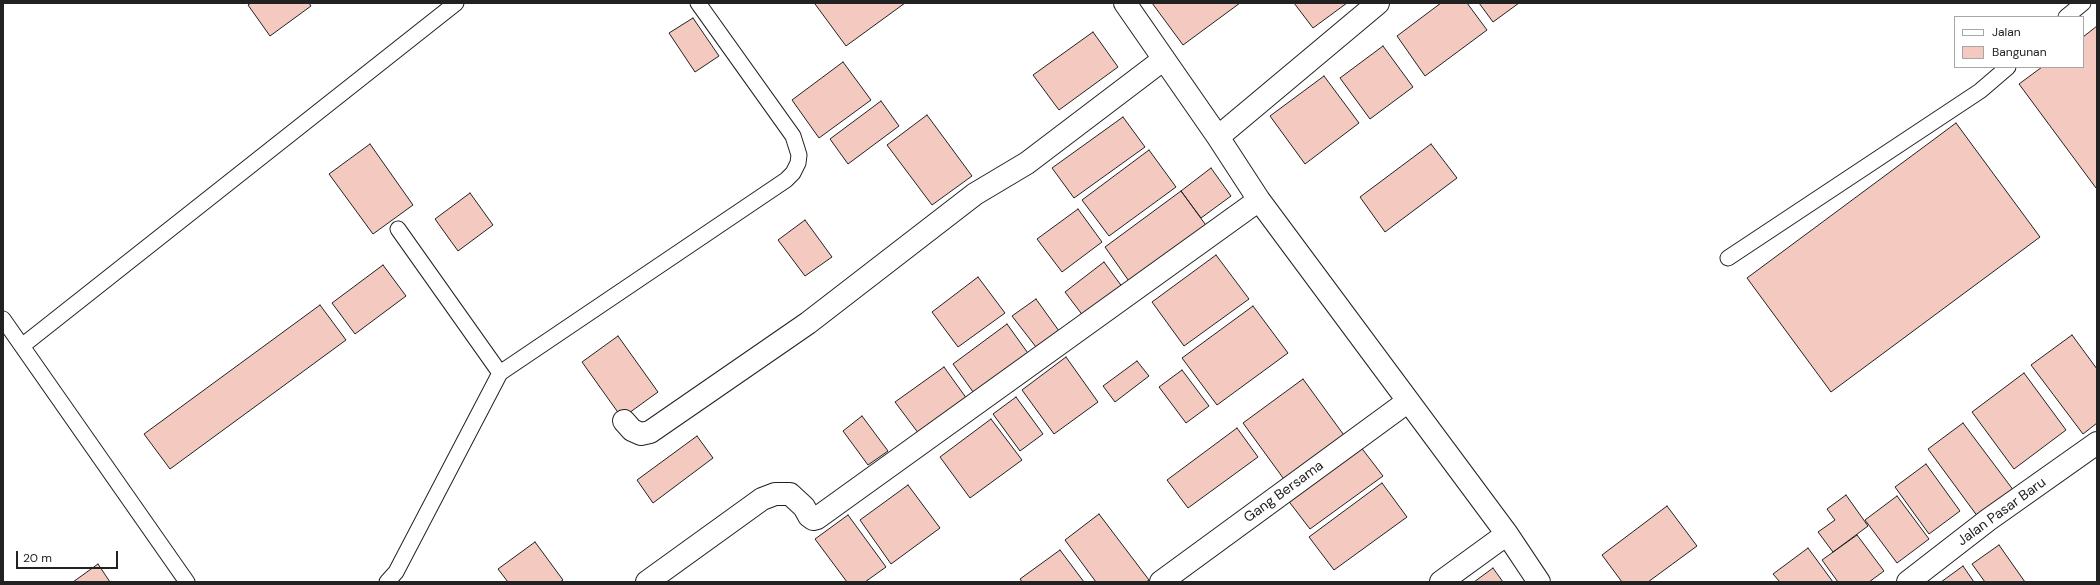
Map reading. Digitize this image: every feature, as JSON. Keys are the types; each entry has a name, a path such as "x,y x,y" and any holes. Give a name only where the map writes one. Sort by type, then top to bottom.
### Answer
{"street":[{"path":"1125,3 1218,137 1259,200 1407,402 1507,534 1539,582"},
{"path":"1218,137 1378,3"},
{"path":"624,421 641,434 650,432 808,323 975,194 1027,163 1164,59"},
{"path":"647,582 762,499 775,494 790,494 804,506 809,516 813,519 817,518 1259,200"},
{"name":"Gang Bersama","path":"1161,582 1407,402"},
{"name":"Jalan Pasar Baru","path":"1908,582 1988,520 2097,443"},
{"path":"1441,582 1507,534"}],"lane":[{"path":"22,346 456,3"},
{"path":"387,582 396,572 500,373 786,180 793,173 798,163 799,155 793,136 698,3"},
{"path":"2067,16 2083,3"},
{"path":"1728,258 1980,91 2007,68"},
{"path":"398,229 500,373"},
{"path":"3,319 187,582"}],"building":[{"path":"251,3 309,3 311,6 270,36 248,5"},
{"path":"905,3 846,46 815,4"},
{"path":"1152,3 1240,3 1183,45"},
{"path":"1294,3 1347,3 1313,28"},
{"path":"1441,3 1467,3 1487,30 1425,76 1397,36"},
{"path":"1479,3 1519,3 1493,22"},
{"path":"693,18 719,56 695,72 669,33"},
{"path":"2097,26 2097,188 2019,84 2041,68 2084,68 2084,36"},
{"path":"1093,32 1118,67 1059,110 1033,75"},
{"path":"1383,46 1413,87 1370,119 1340,78"},
{"path":"843,62 871,100 819,138 792,100"},
{"path":"1324,76 1359,123 1305,164 1270,116"},
{"path":"881,101 899,126 848,164 830,139"},
{"path":"927,115 972,176 932,205 887,145"},
{"path":"1123,117 1145,147 1074,198 1052,168"},
{"path":"1956,123 2040,237 1831,392 1747,278"},
{"path":"370,144 413,205 373,234 329,174"},
{"path":"1431,144 1457,178 1385,232 1360,197"},
{"path":"1149,150 1176,187 1109,236 1082,200"},
{"path":"1211,168 1231,196 1201,218 1181,191"},
{"path":"1181,191 1208,228 1131,284 1105,247"},
{"path":"470,193 493,225 458,251 435,219"},
{"path":"1078,209 1102,242 1062,272 1037,239"},
{"path":"805,220 832,257 805,276 778,240"},
{"path":"1216,255 1249,299 1184,346 1152,302"},
{"path":"1104,262 1123,288 1084,317 1065,292"},
{"path":"383,265 406,296 355,334 332,303"},
{"path":"978,277 1005,313 958,347 932,312"},
{"path":"1036,299 1059,331 1036,347 1012,316"},
{"path":"320,305 346,340 170,469 144,434"},
{"path":"1253,306 1288,353 1217,405 1182,358"},
{"path":"1007,324 1030,356 976,396 953,364"},
{"path":"2072,335 2097,369 2097,423 2083,434 2031,365"},
{"path":"618,336 658,392 622,418 582,362"},
{"path":"1066,357 1098,402 1054,434 1022,390"},
{"path":"1137,361 1149,376 1115,402 1103,386"},
{"path":"944,367 967,399 919,434 895,402"},
{"path":"1182,370 1209,406 1186,423 1159,387"},
{"path":"2024,373 2066,430 2014,469 1972,412"},
{"path":"1303,379 1346,438 1286,482 1243,423"},
{"path":"1016,397 1043,434 1020,451 993,414"},
{"path":"862,416 888,451 868,465 843,431"},
{"path":"991,419 1022,460 970,498 940,457"},
{"path":"1963,423 2014,491 1978,517 1928,449"},
{"path":"1237,428 1258,457 1188,508 1167,480"},
{"path":"697,436 713,458 653,503 637,480"},
{"path":"1360,446 1383,476 1310,529 1287,499"},
{"path":"1926,464 1960,511 1929,534 1895,487"},
{"path":"1382,483 1407,517 1334,570 1309,537"},
{"path":"908,485 940,528 891,564 860,520"},
{"path":"1846,495 1868,526 1833,552 1818,532 1835,520 1827,509"},
{"path":"1897,496 1929,539 1897,563 1865,520"},
{"path":"1667,506 1697,546 1648,582 1622,582 1602,555"},
{"path":"1099,514 1149,580 1146,582 1096,582 1065,540"},
{"path":"848,515 886,567 865,582 847,582 815,539"},
{"path":"1857,535 1884,571 1869,582 1838,582 1822,560"},
{"path":"535,542 563,580 560,582 508,582 498,569"},
{"path":"1999,545 2025,582 1985,582 1972,564"},
{"path":"1808,548 1833,582 1780,582 1773,574"},
{"path":"1060,550 1084,582 1022,582 1020,579"},
{"path":"98,564 110,582 73,582"},
{"path":"1963,566 1974,582 1941,582"},
{"path":"1493,568 1503,582 1474,582"}]}
